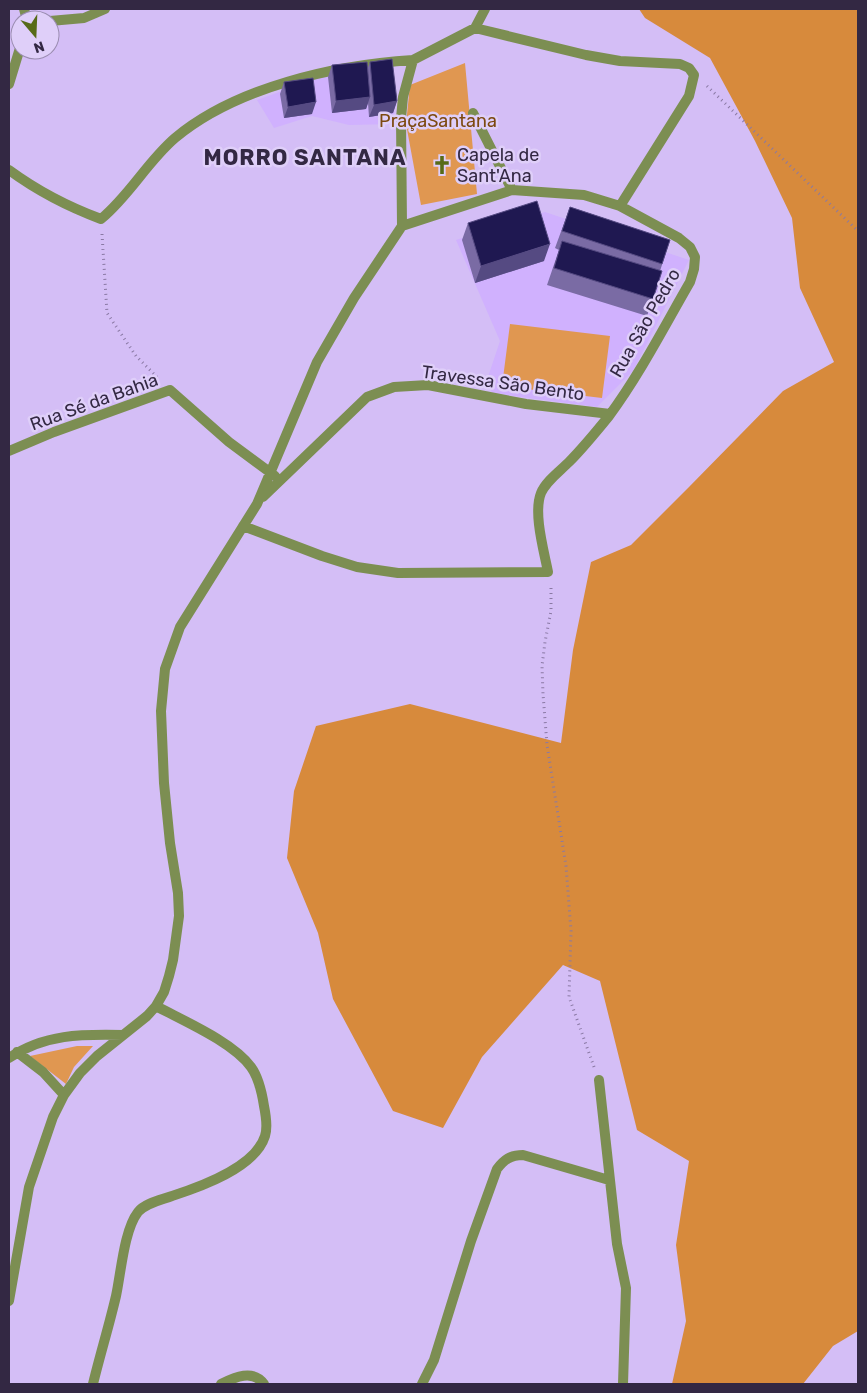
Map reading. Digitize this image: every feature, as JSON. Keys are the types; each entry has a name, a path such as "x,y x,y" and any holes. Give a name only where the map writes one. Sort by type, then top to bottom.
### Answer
{"street":[{"path":"60,20 84,18 105,9"},
{"path":"9,170 36,190 74,209 101,219 128,193 147,168 174,139 208,114 256,93 308,76 376,62 412,60 475,28 485,9"},
{"path":"475,28 586,55 620,60 680,64 689,68 694,75 689,96 620,206"},
{"path":"9,84 16,60"},
{"path":"9,1301 29,1187 53,1117 64,1094 93,1060 147,1016 156,1006 164,992 173,960 179,916 164,783 161,710 165,669 180,627 256,504 317,362 354,298 402,226 401,118 403,96 412,60"},
{"path":"473,113 512,190"},
{"name":"Rua São Pedro","path":"402,226 512,190 584,195 620,206 679,238 690,247 695,257 690,282 643,366 590,440 550,479 541,493 540,525 548,572"},
{"name":"Travessa São Bento","path":"256,504 367,397 394,387 428,385 526,404 610,414"},
{"name":"Rua Sé da Bahia","path":"9,451 54,432 170,390 229,442 270,474 280,479"},
{"path":"243,526 357,567 398,572 548,572"},
{"path":"93,1384 116,1295 127,1240 131,1225 138,1212 146,1206 191,1190 238,1167 251,1156 265,1136 265,1112 262,1095 258,1080 251,1067 225,1044 156,1006"},
{"path":"13,1055 54,1038 75,1035 123,1036"},
{"path":"13,1055 43,1072 64,1094"},
{"path":"599,1080 617,1244 626,1288 623,1384"},
{"path":"422,1384 440,1342 471,1241 497,1169 504,1161 514,1155 523,1155 609,1180"},
{"path":"221,1384 240,1376 250,1375 258,1377 264,1384"}],"path":[{"path":"689,68 858,231"},
{"path":"101,219 107,313 136,356 170,390"},
{"path":"548,572 552,601 542,666 543,694 547,745 566,866 571,931 569,997 599,1080"}],"shaded area":[{"path":"639,9 858,9 858,1331 833,1346 803,1384 672,1384 686,1321 676,1245 689,1161 637,1130 600,981 563,965 482,1057 443,1128 393,1111 333,999 318,933 287,858 294,791 316,726 410,704 561,743 573,650 591,562 631,545 783,391 834,362 800,288 792,218 755,141 710,58 645,18"},
{"path":"392,65 395,124 349,125 312,116 274,128 257,100 329,74"},
{"path":"545,212 689,260 633,371 597,407 492,393 487,380 500,341 456,240"}],"green space":[{"name":"PraçaSantana","path":"465,63 477,194 421,205 406,124 410,85"},
{"path":"510,324 610,336 602,398 502,386"},
{"path":"77,1046 93,1046 74,1067 66,1084 30,1056"}],"building":[{"path":"392,59 397,101 374,105 370,62"},
{"path":"367,62 370,97 336,101 332,65"},
{"path":"313,78 316,102 288,107 284,82"},
{"path":"537,201 550,244 481,266 468,223"},
{"path":"570,207 670,240 662,264 562,231"},
{"path":"562,241 662,271 653,299 554,268"}],"place":[{"name":"Capela de Sant'Ana","path":"442,165"}],"district":[{"name":"MORRO SANTANA","path":"305,157"}]}
